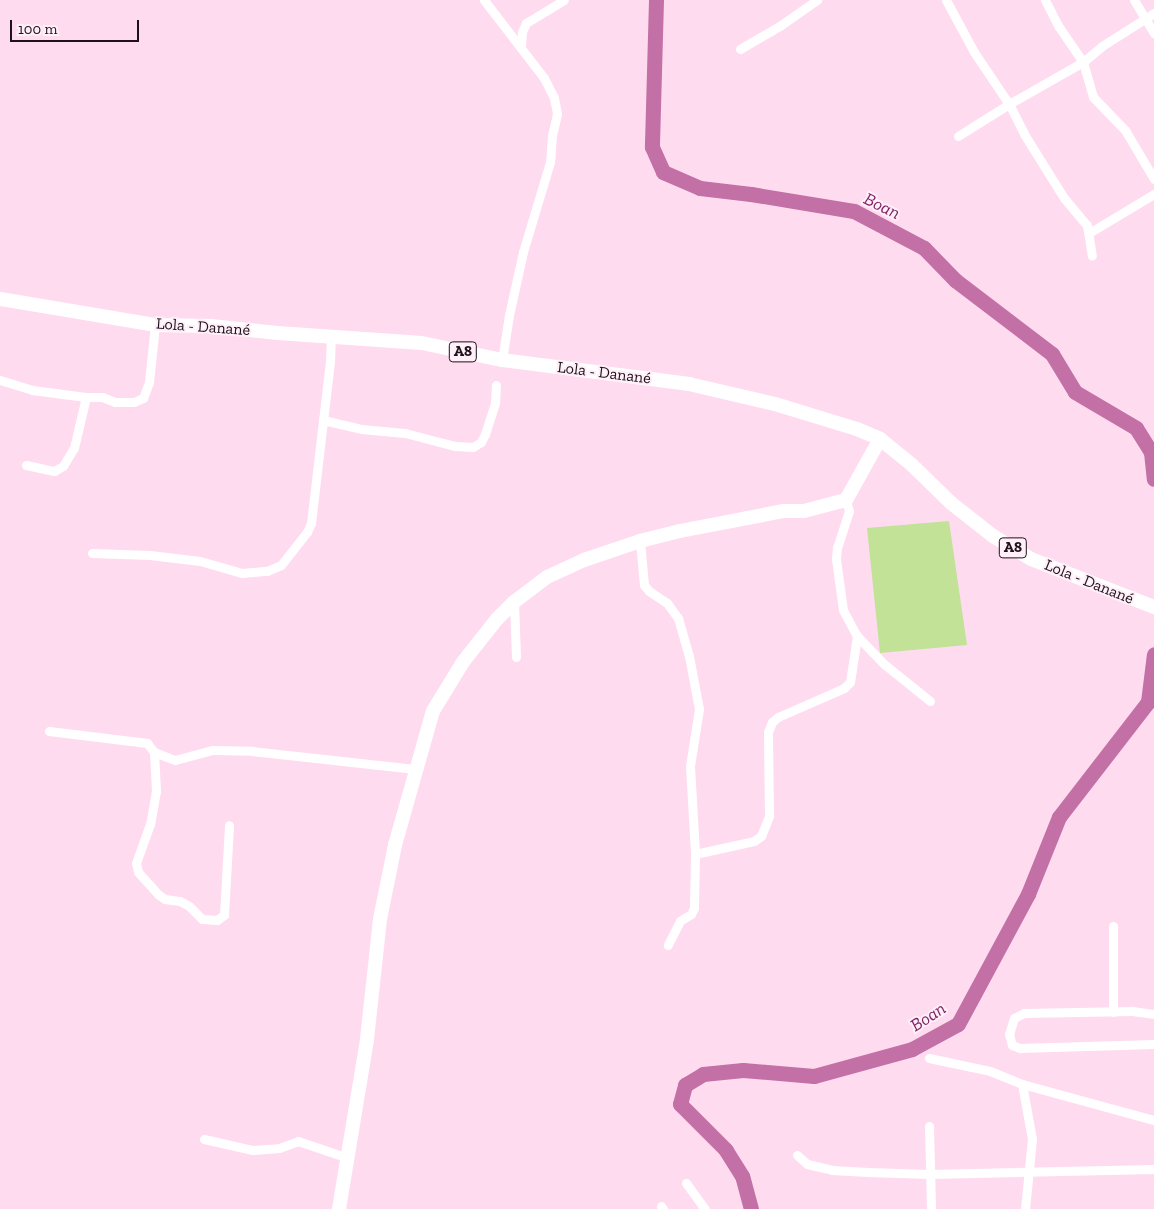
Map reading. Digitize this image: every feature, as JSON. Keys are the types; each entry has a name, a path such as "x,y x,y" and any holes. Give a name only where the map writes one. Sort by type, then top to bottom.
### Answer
{"main road":[{"name":"Lola - Danané","path":"0,299 155,325 210,326 422,343 502,360 689,384 775,404 857,429 880,439 911,464 952,503 993,536 1031,559 1134,600 1154,606"},
{"path":"339,1209 367,1039 380,919 395,845 433,711 440,696 480,640 514,602 548,577 584,560 640,541 784,511 804,511 846,500 880,439"}],"street":[{"path":"484,0 552,91 557,114 552,134 550,162 524,252 509,315 502,360"},
{"path":"520,46 522,32 526,23 564,0"},
{"path":"740,49 781,25 817,0"},
{"path":"946,0 974,52 1009,104 1024,134 1064,198 1083,218 1089,233 1092,256"},
{"path":"1045,0 1059,27 1083,62 1093,96 1125,130 1154,179"},
{"path":"1134,0 1154,33"},
{"path":"958,136 1009,104 1083,62 1102,46 1154,13"},
{"path":"1089,233 1154,194"},
{"path":"0,380 32,390 86,397 102,397 115,402 130,403 143,398 149,382 155,325"},
{"path":"92,553 150,555 200,561 242,573 267,571 281,565 307,532 311,522 323,420 330,337"},
{"path":"323,420 361,429 405,433 455,446 472,447 481,442 485,434 495,403 496,385"},
{"path":"26,465 54,471 63,466 74,448 83,419 86,397"},
{"path":"846,500 849,511 837,547 836,570 843,610 856,636 884,664 930,702"},
{"path":"640,541 644,585 649,591 667,603 678,618 690,656 699,709 690,766 695,854 694,908 691,914 680,921 668,945"},
{"path":"514,602 516,657"},
{"path":"695,854 754,841 761,836 769,816 768,732 772,722 778,717 844,688 850,682 856,636"},
{"path":"49,731 147,743 154,752 156,791 150,824 138,854 136,863 138,872 165,899 185,904 202,918 217,920 224,915 229,825"},
{"path":"154,752 180,760 213,750 252,751 416,769"},
{"path":"1113,926 1113,1012"},
{"path":"1154,1014 1132,1011 1019,1014 1012,1022 1011,1042 1013,1046 1020,1048 1154,1044"},
{"path":"929,1058 990,1071 1022,1084 1154,1120"},
{"path":"1022,1084 1032,1139 1025,1209"},
{"path":"929,1126 931,1209"},
{"path":"204,1140 252,1150 279,1148 298,1141 348,1158"},
{"path":"796,1155 807,1164 832,1170 929,1174 1154,1169"},
{"path":"686,1183 702,1208"}],"green space":[{"path":"949,521 967,645 880,653 867,528"}],"waterway":[{"name":"Boan","path":"656,0 652,147 663,172 700,188 751,194 854,211 924,248 955,280 1052,354 1075,392 1136,428 1151,452 1154,479"},
{"name":"Boan","path":"751,1209 742,1176 726,1150 680,1104 685,1085 703,1074 743,1070 814,1076 912,1049 958,1024 1028,894 1059,817 1148,702 1154,654"}]}
